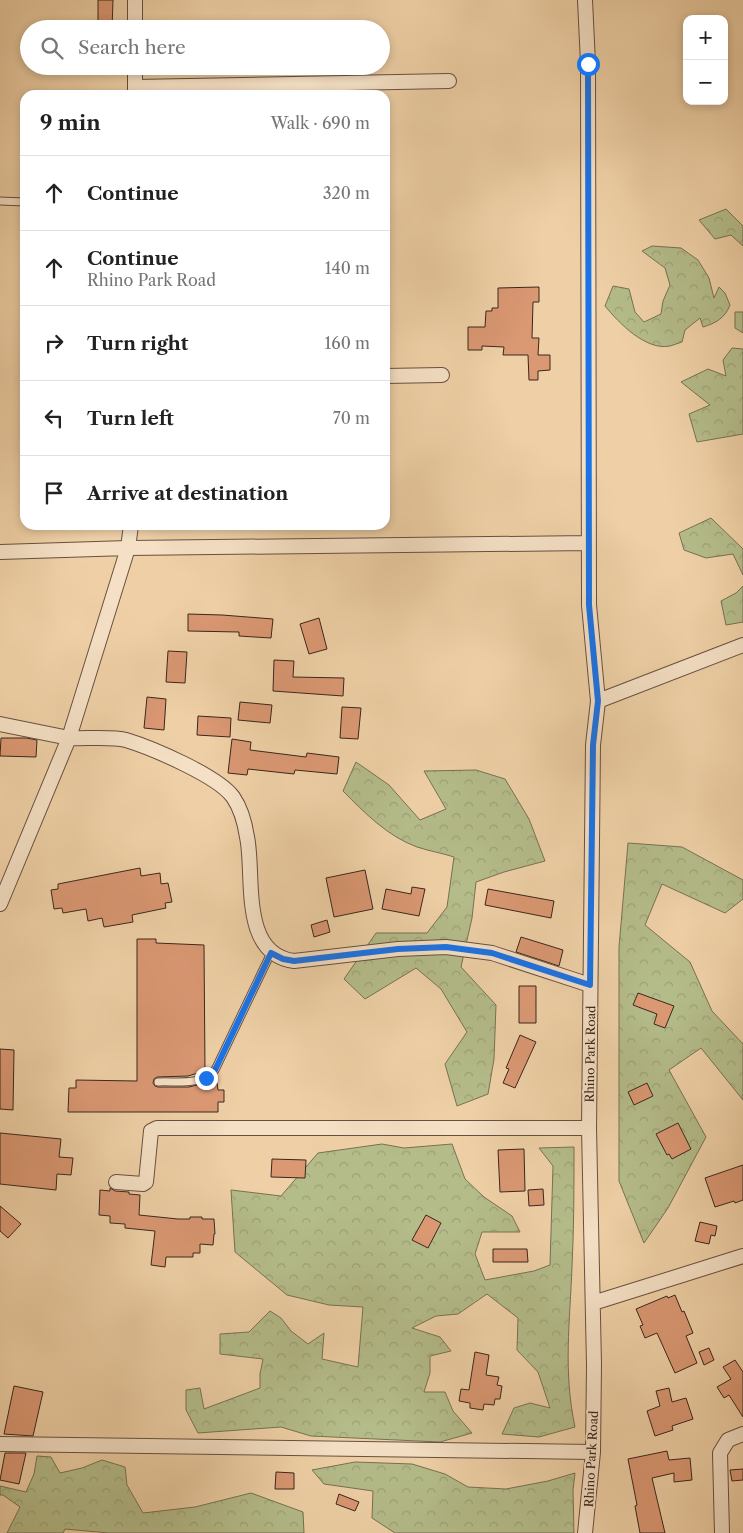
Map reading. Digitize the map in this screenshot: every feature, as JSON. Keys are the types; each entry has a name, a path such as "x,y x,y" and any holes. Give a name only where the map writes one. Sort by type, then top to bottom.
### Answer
{"street":[{"path":"135,0 135,20"},
{"name":"Rhino Park Road","path":"585,0 588,64 589,605 598,701 593,745 589,1128 593,1303 593,1452 586,1533"},
{"path":"135,75 135,90"},
{"path":"166,90 450,81"},
{"path":"390,376 442,376"},
{"path":"0,904 69,738 128,548 130,530"},
{"path":"0,552 128,548 589,543"},
{"path":"598,701 743,645"},
{"path":"0,724 69,738 124,740 186,764 220,785 233,797 247,838 256,926 271,953 283,959 294,961 398,949 446,947 492,953 590,985"},
{"path":"116,1182 143,1184 146,1182 151,1131 157,1128 589,1128"},
{"path":"593,1303 743,1256"},
{"path":"722,1533 720,1453 728,1440 743,1434"},
{"path":"0,1444 593,1452"}],"lane":[{"path":"0,201 20,202"},
{"path":"158,1082 198,1081 210,1076 215,1070 271,953"}],"green space":[{"path":"726,209 743,226 743,246 731,235 715,239 699,220"},
{"path":"652,246 681,248 698,260 709,278 714,298 719,287 725,293 730,305 723,317 712,324 703,327 700,318 685,330 682,342 670,346 652,344 643,340 625,327 605,306 613,286 629,289 635,312 644,322 661,314 663,301 670,285 665,268 642,251"},
{"path":"735,312 743,312 743,333 735,328"},
{"path":"732,348 743,349 743,434 697,442 689,414 710,405 681,382 708,369 726,376 723,360"},
{"path":"711,518 743,549 743,575 733,554 706,558 684,550 679,533"},
{"path":"743,586 743,622 726,625 721,601 736,593"},
{"path":"356,762 389,785 420,820 446,809 424,771 476,770 505,779 529,819 545,861 476,882 472,918 461,967 496,1005 494,1059 488,1094 457,1106 445,1064 467,1032 441,989 416,968 365,999 344,979 376,933 427,933 447,907 454,857 422,848 396,837 377,823 343,791"},
{"path":"628,843 682,847 743,880 743,899 725,913 662,884 645,925 690,962 712,1011 743,1044 743,1100 701,1048 669,1070 706,1137 668,1208 644,1243 619,1181 619,947"},
{"path":"382,1144 404,1148 452,1144 465,1179 484,1197 512,1216 520,1232 482,1232 475,1254 485,1280 534,1271 550,1265 553,1166 539,1148 574,1147 568,1366 571,1406 575,1427 539,1437 502,1434 514,1408 530,1403 550,1408 538,1372 517,1350 518,1318 487,1294 458,1314 436,1316 412,1328 440,1337 451,1351 430,1356 430,1373 424,1392 445,1392 453,1411 472,1433 440,1442 311,1436 281,1427 198,1433 186,1410 186,1390 200,1388 204,1409 260,1388 263,1359 220,1354 220,1334 249,1332 270,1311 281,1318 291,1331 308,1344 324,1333 322,1359 358,1367 363,1307 329,1305 287,1295 235,1252 231,1190 281,1196 318,1153"},
{"path":"37,1456 51,1457 60,1473 82,1468 102,1460 125,1467 127,1485 143,1513 195,1507 251,1493 303,1512 304,1533 109,1533 65,1529 63,1533 7,1533 20,1507 3,1495 0,1495 0,1486 26,1492 34,1474"},
{"path":"355,1462 412,1464 445,1474 468,1487 506,1489 548,1481 575,1473 573,1490 574,1533 395,1533 372,1518 373,1491 324,1484 312,1470"}],"building":[{"path":"98,0 113,0 112,20 98,20"},
{"path":"539,287 539,302 533,302 532,338 539,338 538,355 550,355 550,370 538,371 538,380 529,380 528,355 503,355 504,347 482,346 482,350 468,350 468,327 485,327 486,311 498,308 498,288"},
{"path":"188,614 273,619 271,638 239,636 239,632 188,631"},
{"path":"319,618 327,649 309,654 300,624"},
{"path":"168,651 187,652 185,683 166,682"},
{"path":"274,660 294,661 293,677 344,678 343,696 273,691"},
{"path":"147,697 166,699 164,730 144,728"},
{"path":"240,702 272,705 270,723 238,720"},
{"path":"342,707 361,708 358,739 340,738"},
{"path":"198,716 231,718 230,737 197,735"},
{"path":"1,738 37,740 36,757 0,756"},
{"path":"232,739 251,742 250,750 306,757 307,753 339,757 337,774 295,770 294,774 248,769 247,775 228,773"},
{"path":"140,868 141,876 160,873 161,884 168,883 172,902 165,903 166,908 132,915 133,922 104,927 102,918 88,921 86,909 63,913 62,908 54,909 51,890 58,889 58,884"},
{"path":"365,870 373,909 334,917 326,878"},
{"path":"412,887 425,889 419,916 382,909 386,889 411,894"},
{"path":"488,889 554,901 551,918 485,905"},
{"path":"327,920 330,932 314,937 311,925"},
{"path":"521,937 563,950 559,966 516,952"},
{"path":"137,939 156,939 156,943 204,945 205,1071 188,1076 157,1077 153,1083 158,1087 189,1087 205,1083 217,1083 218,1090 224,1090 224,1102 218,1102 218,1112 68,1112 69,1088 76,1088 76,1080 137,1081"},
{"path":"519,986 536,986 536,1023 519,1023"},
{"path":"638,993 674,1006 665,1028 654,1024 657,1014 633,1005"},
{"path":"520,1035 536,1042 515,1088 503,1083 509,1069 506,1068"},
{"path":"0,1049 14,1050 13,1110 0,1109"},
{"path":"647,1083 653,1096 634,1105 628,1092"},
{"path":"678,1123 691,1149 672,1159 669,1154 667,1155 656,1134"},
{"path":"0,1133 61,1139 59,1157 73,1158 71,1175 57,1174 56,1190 0,1184"},
{"path":"524,1149 525,1191 500,1192 498,1150"},
{"path":"272,1159 306,1160 305,1178 271,1177"},
{"path":"743,1165 743,1200 715,1207 705,1178"},
{"path":"110,1188 115,1191 140,1195 139,1215 178,1219 202,1217 202,1219 214,1219 215,1234 213,1245 200,1244 200,1253 193,1253 193,1257 166,1257 165,1267 151,1265 155,1231 125,1228 125,1224 110,1223 110,1216 99,1215 100,1190 110,1191"},
{"path":"543,1189 544,1205 529,1206 528,1190"},
{"path":"0,1206 21,1224 8,1238 0,1231"},
{"path":"426,1215 441,1223 428,1248 412,1240"},
{"path":"700,1222 717,1226 715,1236 711,1235 709,1244 695,1241"},
{"path":"493,1249 527,1249 528,1262 493,1262"},
{"path":"675,1295 693,1333 686,1336 697,1363 675,1373 657,1333 645,1338 640,1326 643,1325 636,1309 667,1296 668,1298"},
{"path":"709,1348 714,1360 704,1365 699,1352"},
{"path":"475,1352 489,1355 486,1375 499,1377 497,1385 502,1386 500,1399 495,1399 494,1405 484,1404 483,1410 470,1408 470,1403 459,1401 461,1389 469,1390"},
{"path":"735,1360 743,1372 743,1417 729,1395 724,1398 717,1387 731,1379 723,1367"},
{"path":"14,1386 43,1392 33,1436 4,1434"},
{"path":"669,1388 672,1402 686,1398 693,1419 672,1426 673,1430 655,1436 647,1411 660,1406 656,1391"},
{"path":"667,1451 669,1460 690,1458 692,1480 674,1482 674,1473 652,1478 665,1533 640,1533 635,1506 637,1505 628,1459"},
{"path":"5,1453 26,1453 19,1484 0,1480"},
{"path":"743,1469 743,1480 732,1481 730,1470"},
{"path":"276,1472 294,1473 294,1489 275,1489"},
{"path":"339,1494 359,1502 355,1511 336,1504"}],"route":[{"path":"206,1078 215,1070 271,953 283,959 294,961 398,949 446,947 492,953 590,985 593,745 598,701 589,605 588,64"}]}
